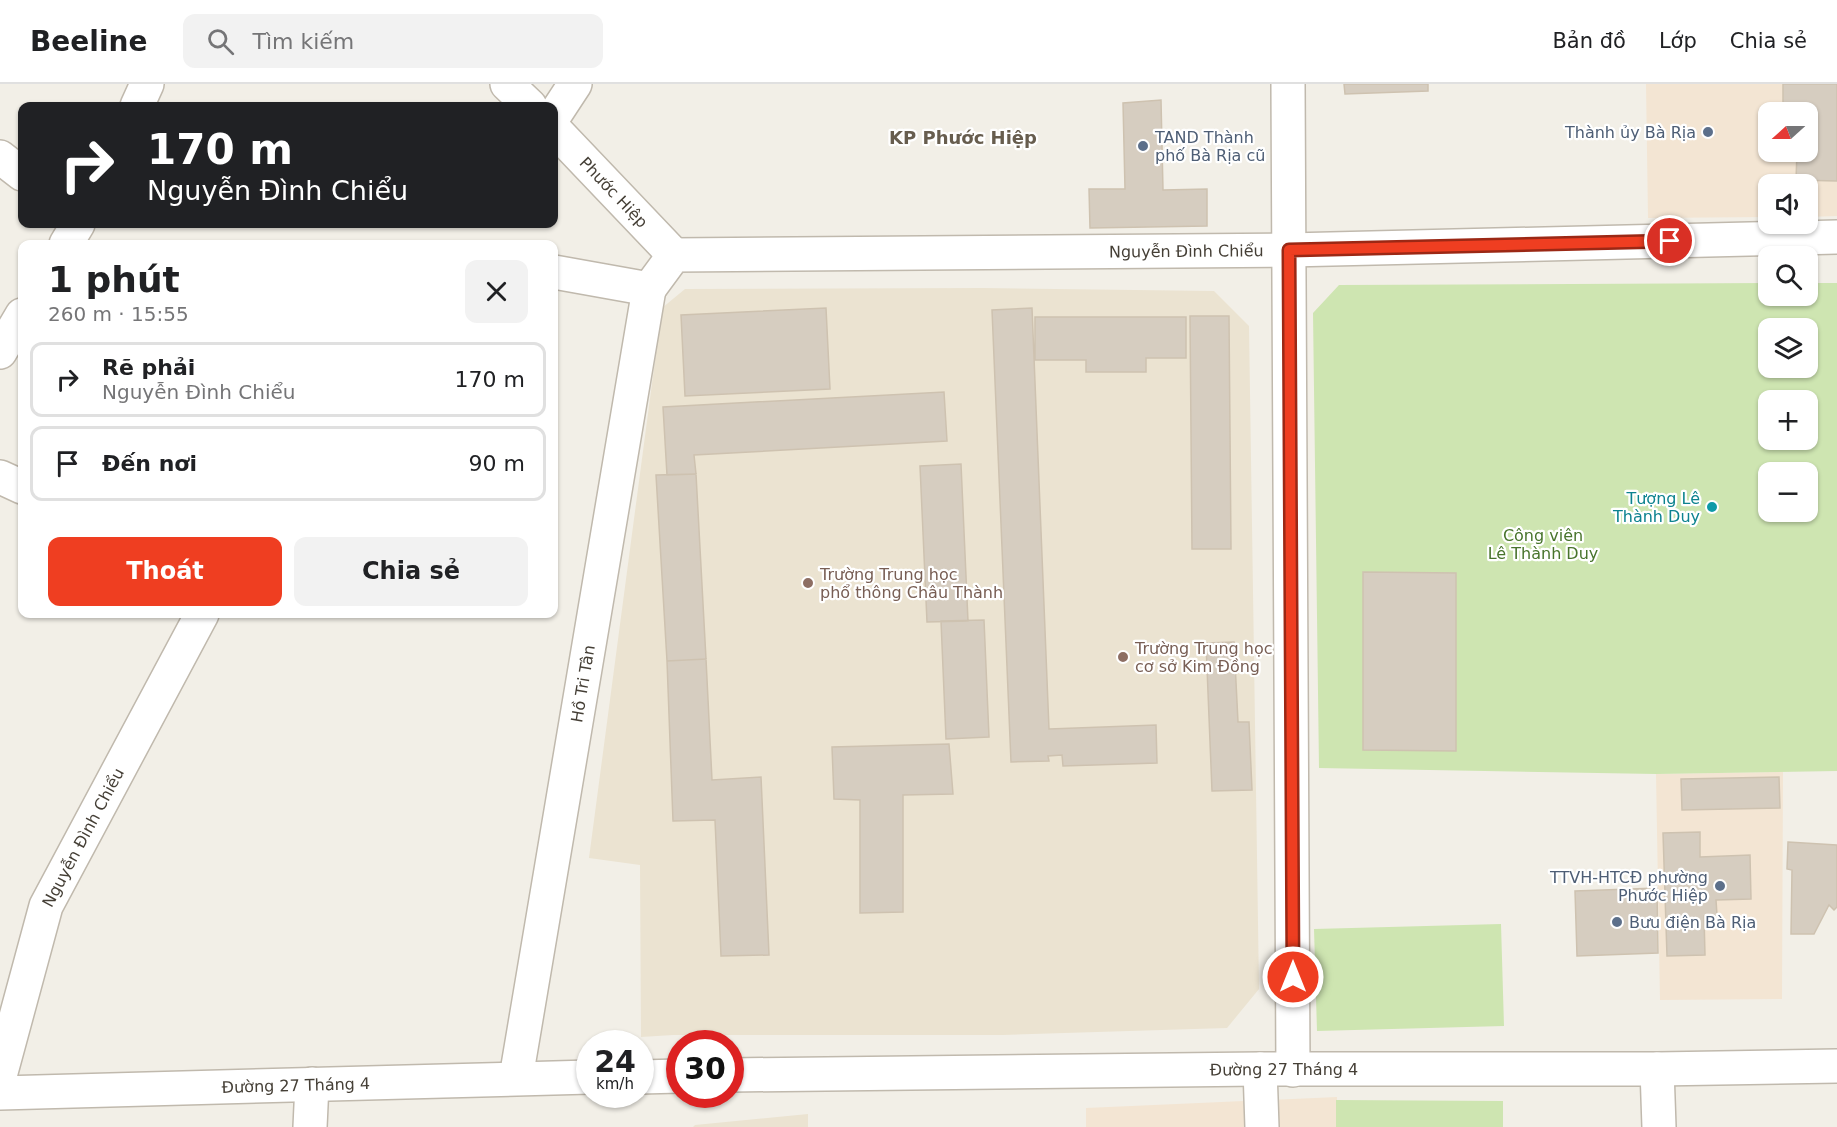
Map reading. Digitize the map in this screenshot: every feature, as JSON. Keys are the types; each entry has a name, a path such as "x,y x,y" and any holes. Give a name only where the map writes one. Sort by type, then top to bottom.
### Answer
{"street":[{"path":"507,84 526,102"},
{"path":"558,110 575,84"},
{"path":"1288,84 1293,1070"},
{"name":"Phước Hiệp","path":"558,133 674,255"},
{"path":"0,157 18,171"},
{"name":"Nguyễn Đình Chiểu","path":"674,255 1289,250 1837,237"},
{"path":"558,274 649,289 674,255"},
{"name":"Hồ Tri Tân","path":"516,1078 649,289"},
{"path":"0,352 18,322"},
{"path":"0,477 18,485"},
{"name":"Nguyễn Đình Chiểu","path":"0,1076 46,906 200,618"},
{"name":"Đường 27 Tháng 4","path":"744,1076 1260,1069 1657,1069 1837,1066"},
{"path":"1260,1069 1262,1127"},
{"path":"1657,1069 1659,1127"},
{"name":"Đường 27 Tháng 4","path":"0,1094 576,1077"},
{"path":"310,1127 312,1084"}],"shaded area":[{"name":"Thành ủy Bà Rịa","path":"1646,84 1837,84 1837,216 1818,217 1818,174 1758,174 1758,217 1648,218"},
{"path":"983,288 1214,291 1249,326 1259,989 1227,1028 1003,1035 744,1035 744,1030 666,1030 666,1035 654,1036 654,1030 641,1030 640,865 589,858 662,308 685,289"},
{"name":"TTVH-HTCĐ phường Phước Hiệp","path":"1783,772 1782,999 1660,1000 1656,774"},
{"path":"1337,1097 1337,1127 1086,1127 1086,1108"},
{"path":"808,1114 808,1127 693,1127 695,1125"}],"green space":[{"name":"Công viên Lê Thành Duy","path":"1758,283 1758,306 1818,306 1818,283 1837,283 1837,771 1656,774 1319,768 1313,313 1339,285"},
{"path":"1501,924 1504,1026 1317,1031 1314,929"},
{"path":"1336,1100 1503,1101 1503,1127 1336,1127"}],"building":[{"path":"1344,84 1428,84 1428,91 1345,94"},
{"path":"1783,84 1837,84 1837,181 1818,181 1818,174 1796,174 1797,162 1818,162 1818,102 1783,102"},
{"name":"TAND Thành phố Bà Rịa cũ","path":"1161,100 1163,190 1207,189 1207,226 1090,228 1089,189 1125,189 1123,103"},
{"path":"826,308 830,389 685,396 681,315"},
{"path":"1032,308 1049,729 1156,725 1157,763 1063,766 1062,755 1048,756 1049,761 1011,762 992,310"},
{"path":"1190,316 1229,316 1231,549 1192,549"},
{"path":"1035,317 1186,317 1186,358 1146,358 1146,372 1086,372 1086,360 1035,360"},
{"path":"944,392 947,441 694,455 696,474 667,475 663,407"},
{"path":"961,464 968,621 927,622 920,466"},
{"path":"696,474 706,659 667,661 656,475"},
{"path":"1363,572 1456,573 1456,751 1363,750"},
{"path":"984,620 989,737 946,739 941,621"},
{"path":"1234,642 1238,722 1249,722 1252,790 1212,791 1206,643"},
{"path":"706,659 712,780 761,777 769,955 721,956 715,820 673,821 667,661"},
{"path":"949,744 953,794 903,795 903,912 860,913 860,800 834,799 832,747"},
{"path":"1779,777 1780,808 1682,810 1681,779"},
{"path":"1700,832 1700,857 1750,855 1751,899 1716,900 1717,915 1704,916 1705,955 1667,956 1663,833"},
{"path":"1788,842 1837,845 1837,907 1834,910 1829,905 1814,934 1791,934 1792,870 1787,869"},
{"name":"Bưu điện Bà Rịa","path":"1657,888 1658,953 1577,956 1575,891"}],"place":[{"name":"Thành ủy Bà Rịa","path":"1708,132"},
{"name":"TAND Thành phố Bà Rịa cũ","path":"1143,146"},
{"name":"Tượng Lê Thành Duy","path":"1712,507"},
{"name":"Trường Trung học phổ thông Châu Thành","path":"808,583"},
{"name":"Trường Trung học cơ sở Kim Đồng","path":"1123,657"},
{"name":"TTVH-HTCĐ phường Phước Hiệp","path":"1720,886"},
{"name":"Bưu điện Bà Rịa","path":"1617,922"}],"district":[{"name":"KP Phước Hiệp","path":"963,137"}],"route":[{"path":"1293,977 1289,250 1670,241"}]}
